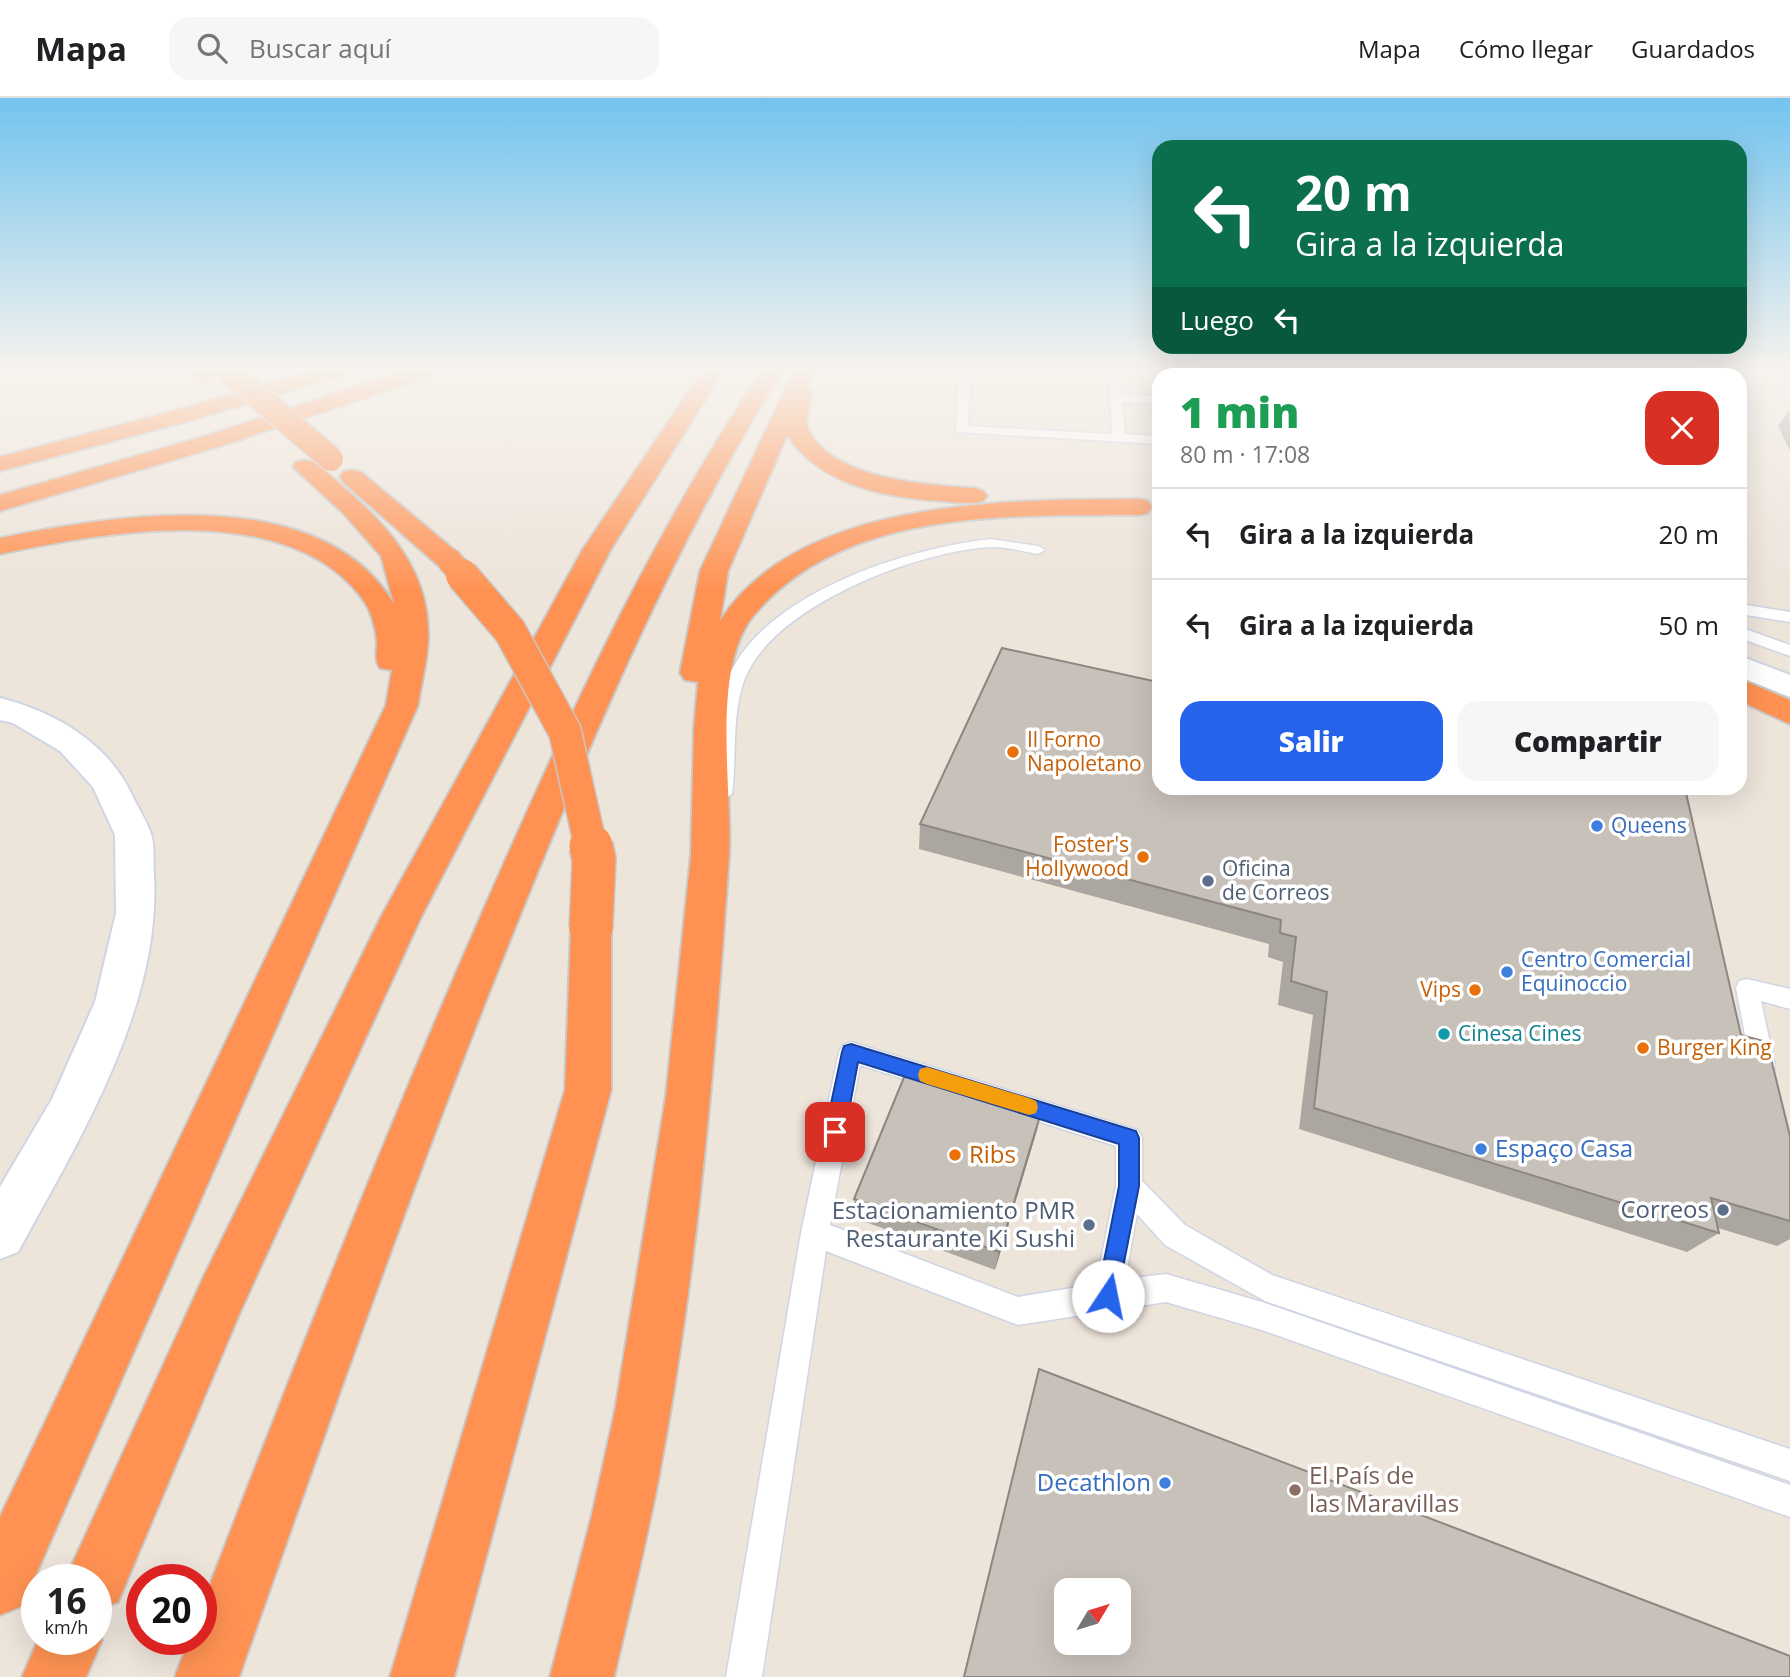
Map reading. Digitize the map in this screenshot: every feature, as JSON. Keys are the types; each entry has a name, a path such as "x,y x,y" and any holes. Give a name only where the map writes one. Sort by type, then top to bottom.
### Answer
{"highway":[{"path":"0,464 77,444"},
{"path":"0,503 204,444"},
{"path":"296,444 449,560 510,631 565,732 594,859 588,1090 422,1677"},
{"path":"103,1564 222,1294 401,917 597,549 665,444"},
{"path":"207,1677 347,1293 497,922 597,688 688,503 725,444"},
{"path":"701,937 693,789 696,661 714,570 772,444"},
{"path":"805,444 822,459 856,478 910,491 1152,512"},
{"path":"0,1584 402,705 413,639 408,596 394,554 352,507 318,463"},
{"path":"582,1677 622,1514 660,1297 689,1092 701,937 712,841 711,740 716,658 739,614 788,568 814,554 885,528 959,513 1108,516 1152,512"},
{"path":"0,546 108,527 209,524 265,531 301,541 326,551 346,564 369,586 380,603 394,645 385,699 361,796"},
{"path":"1747,692 1790,713"},
{"path":"54,1677 64,1655"}],"street":[{"path":"1747,669 1790,687"},
{"path":"0,709 24,715 72,743 108,781 133,835 136,913 116,1002 74,1101 0,1234"}],"lane":[{"path":"712,841 727,769 731,694 743,664 773,632 803,606 827,592 920,557 988,543 1038,550"},
{"path":"1747,610 1790,617"},
{"path":"1747,635 1790,652"},
{"path":"1770,1095 1747,988 1790,999"},
{"path":"744,1677 815,1234 851,1052 1129,1138 1129,1186 1108,1296"},
{"path":"1129,1186 1175,1235 1265,1287 1790,1465"},
{"path":"815,1234 1018,1311 1166,1288 1250,1313 1790,1501"}],"building":[{"name":"Centro Comercial Equinoccio","path":"1002,648 1152,681 1152,795 1686,795 1741,1035 1767,1042 1790,1136 1790,1221 1711,1198 1719,1233 1314,1108 1327,992 1291,981 1296,937 1280,933 1281,920 920,824"},
{"name":"Ribs","path":"909,1065 1042,1109 999,1252 854,1199"},
{"name":"Decathlon","path":"1039,1369 1790,1656 1790,1677 964,1677"}],"slow traffic":[{"path":"927,1075 1029,1107"}],"place":[{"name":"Il Forno Napoletano","path":"1013,752"},
{"name":"Queens","path":"1597,826"},
{"name":"Foster's Hollywood","path":"1143,857"},
{"name":"Oficina de Correos","path":"1208,881"},
{"name":"Centro Comercial Equinoccio","path":"1507,972"},
{"name":"Vips","path":"1475,990"},
{"name":"Cinesa Cines","path":"1444,1034"},
{"name":"Burger King","path":"1643,1048"},
{"name":"Espaço Casa","path":"1481,1149"},
{"name":"Ribs","path":"955,1155"},
{"name":"Correos","path":"1723,1210"},
{"name":"Estacionamiento PMR Restaurante Ki Sushi","path":"1089,1225"},
{"name":"Decathlon","path":"1165,1483"},
{"name":"El País de las Maravillas","path":"1295,1490"}],"route":[{"path":"835,1132 851,1052 1129,1138 1129,1186 1108,1296"}]}
